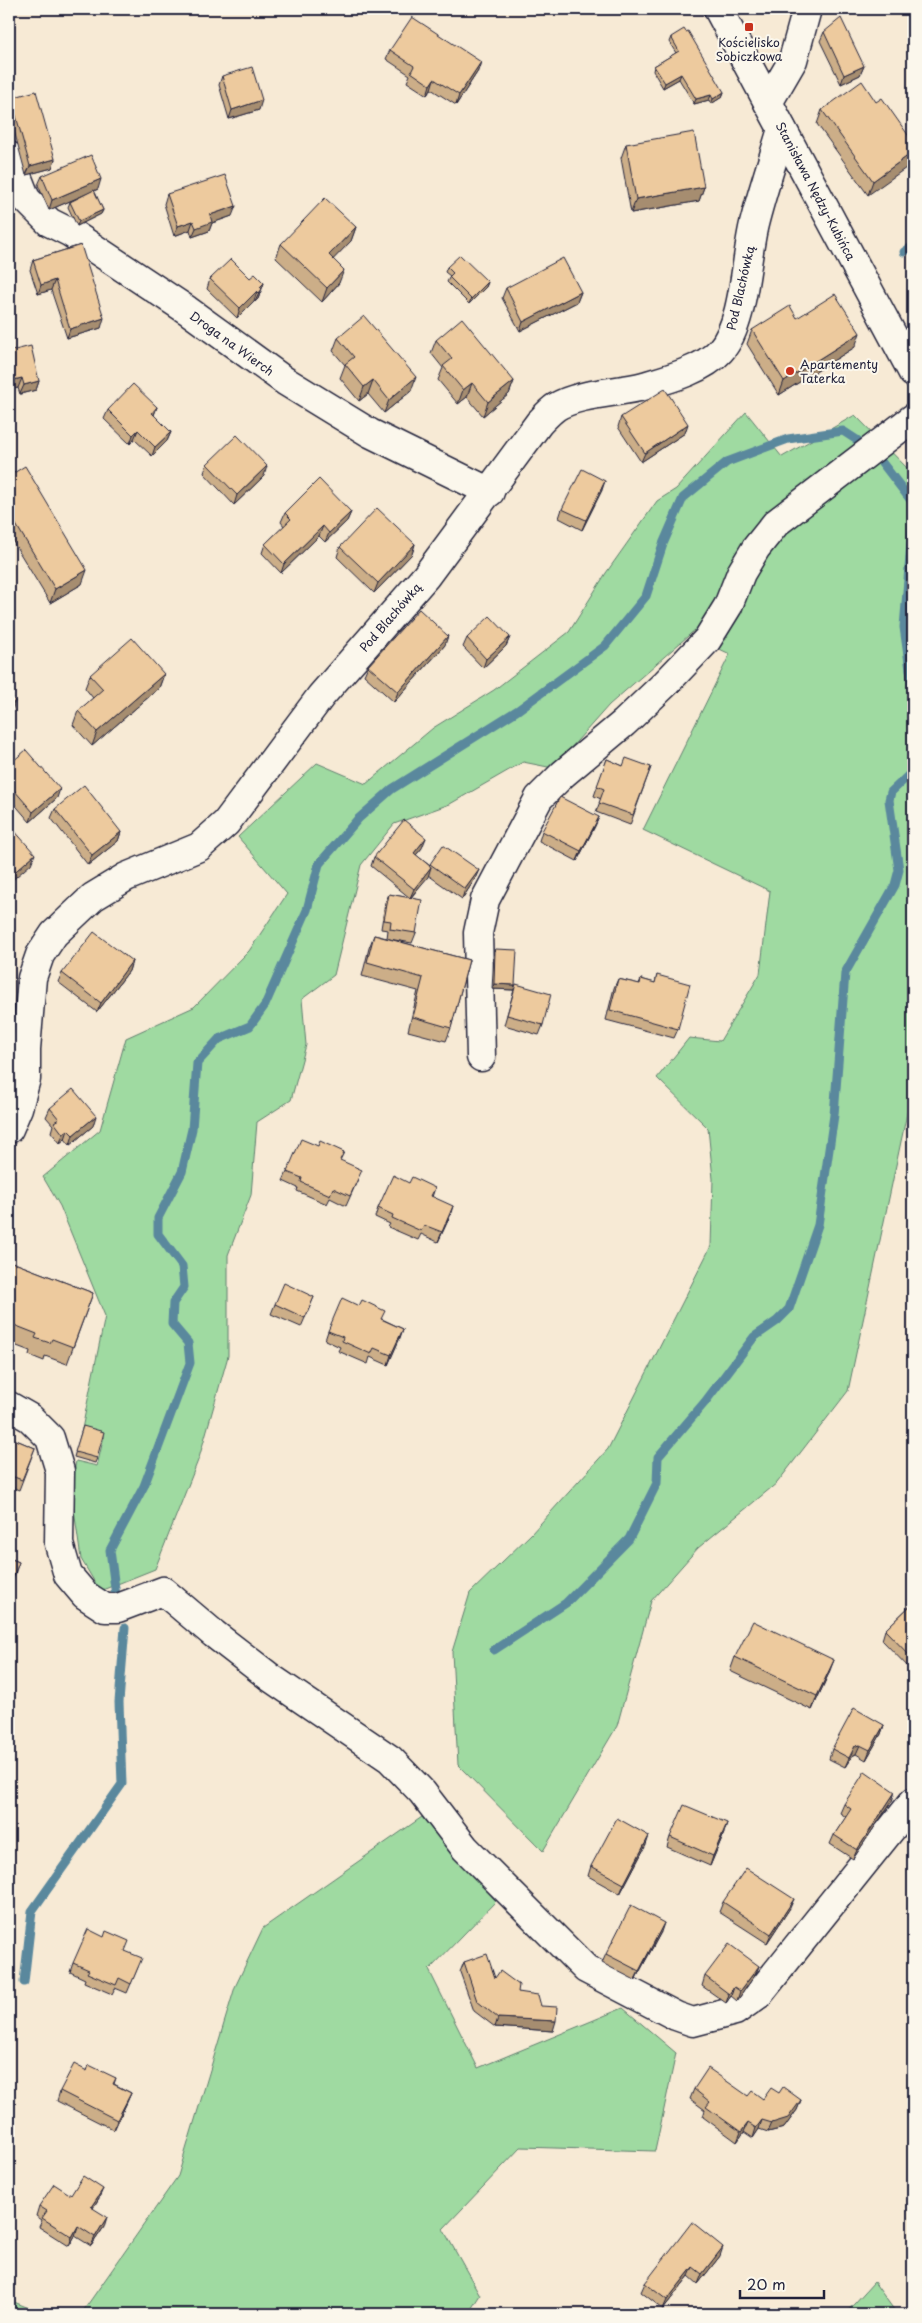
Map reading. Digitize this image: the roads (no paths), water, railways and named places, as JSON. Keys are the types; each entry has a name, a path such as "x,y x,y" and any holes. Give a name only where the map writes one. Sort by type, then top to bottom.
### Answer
{"street":[{"name":"Stanisława Nędzy-Kubińca","path":"718,9 913,373"},
{"path":"768,103 793,60 807,9"},
{"name":"Pod Blachówką","path":"9,1129 18,1108 26,1079 17,1042 32,978 40,955 54,934 93,897 126,877 198,847 226,823 321,696 426,576 490,492 539,423 555,408 577,399 644,386 662,380 700,366 719,352 731,334 754,224 782,128"},
{"name":"Droga na Wierch","path":"9,156 26,199 49,222 71,233 294,386 370,433 490,492"},
{"path":"481,1057 478,933 485,900 539,798 563,774 666,684 707,640 728,606 741,573 756,548 776,524 913,418"},
{"path":"9,1406 30,1418 50,1438 60,1471 59,1544 68,1575 86,1595 105,1608 118,1608 163,1591 271,1678 390,1759 422,1792 465,1848 586,1969 676,2016 694,2022 735,2011 759,1994 913,1802"}],"waterway":[{"path":"904,252 913,246"},
{"path":"116,1596 110,1550 144,1486 190,1363 188,1343 172,1324 173,1303 184,1287 182,1266 158,1234 158,1218 182,1172 192,1129 197,1063 219,1039 250,1026 265,1005 307,910 319,864 358,819 392,789 518,710 605,646 646,596 663,544 683,498 727,462 788,439 843,431 860,442"},
{"path":"880,460 913,503"},
{"path":"913,521 904,627 913,691"},
{"path":"494,1650 566,1603 629,1539 657,1483 658,1457 705,1402 754,1337 777,1321 789,1309 818,1225 834,1115 845,973 895,885 899,870 889,800 891,792 913,771"},
{"path":"24,1982 32,1911 122,1784 119,1702 125,1628"}],"place":[{"name":"Kościelisko Sobiczkowa","path":"749,27"},
{"name":"Apartementy Taterka","path":"790,371"}]}
